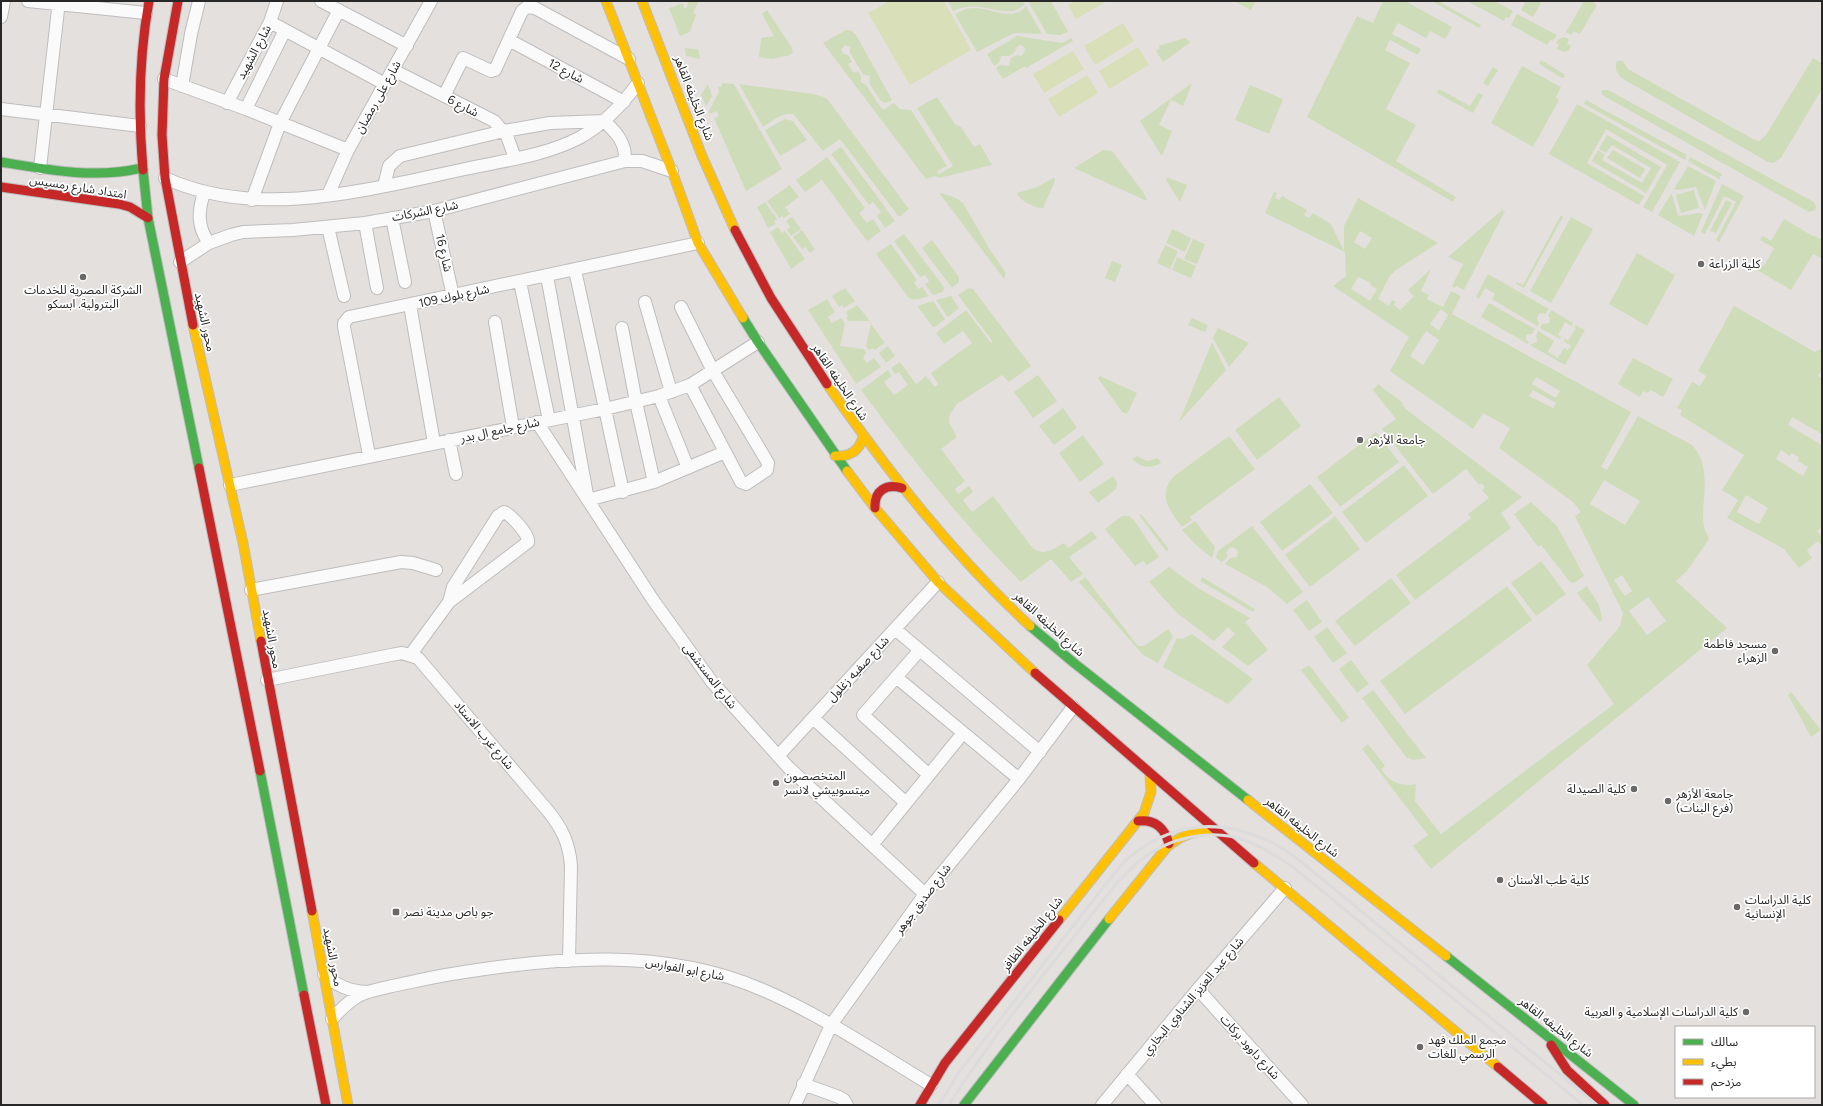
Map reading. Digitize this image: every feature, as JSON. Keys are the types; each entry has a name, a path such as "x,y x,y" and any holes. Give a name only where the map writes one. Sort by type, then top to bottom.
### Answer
{"main road":[{"name":"محور الشهيد","path":"178,1 164,79 162,135 165,178 180,262 206,385 243,543 348,1105"},
{"path":"606,1 672,171 698,244 758,342 835,456 875,508 938,582 1011,652 1214,830 1543,1105"},
{"name":"شارع الخليفه القاهر","path":"642,1 719,195 742,246 779,314 863,437 902,488 962,556 1014,611 1074,663 1634,1105"},
{"path":"150,7 141,60 140,126 142,168 148,218 262,778 326,1105"},
{"path":"166,10 175,15"},
{"name":"امتداد شارع رمسيس","path":"1,162 40,168 71,184 139,212 148,218"},
{"name":"امتداد شارع رمسيس","path":"1,187 71,184 142,168"},
{"path":"835,456 845,456 854,453 860,446 863,437"},
{"path":"875,508 875,498 880,490 893,485 902,488"},
{"path":"228,515 235,508"},
{"path":"209,518 219,518"},
{"path":"214,544 228,538 243,543"},
{"name":"شارع الخليفه الظافر","path":"920,1105 931,1084 945,1063 1144,813 1150,799 1152,787 1150,774"},
{"path":"1138,821 1149,821 1159,825 1166,833 1170,844"},
{"path":"964,1105 1156,858 1170,844 1188,833 1214,830"},
{"path":"1547,1036 1552,1049 1565,1067 1583,1086 1605,1105"}],"street":[{"path":"1,17 4,1"},
{"path":"28,1 150,7"},
{"path":"182,86 191,34 199,1"},
{"name":"شارع الشهيد","path":"227,103 270,22 278,1"},
{"name":"شارع على رمضان","path":"328,195 348,150 394,70 431,1"},
{"path":"40,168 59,3"},
{"path":"252,200 280,123 319,48 331,5 407,46"},
{"path":"444,96 462,59 466,58 493,71 496,68 522,11 527,7 531,7 629,59"},
{"path":"270,22 385,84"},
{"path":"246,109 285,30"},
{"name":"شارع 12","path":"509,40 624,102"},
{"name":"شارع 6","path":"394,70 494,121 504,132 515,158"},
{"path":"164,79 246,109 348,150"},
{"path":"165,178 204,193 236,199 252,200 276,200 328,195 384,186 550,150 570,142 592,130 604,121 624,102 638,83"},
{"path":"1,109 47,116 140,126"},
{"path":"384,186 389,166 400,156 504,132 562,122 604,121 621,139 626,154 625,162"},
{"name":"شارع الشركات","path":"180,262 209,243 243,232 328,227 365,223 434,210 625,162 642,161 672,171"},
{"path":"204,193 199,217 202,231 209,243"},
{"name":"شارع 16","path":"434,210 453,296"},
{"path":"392,218 405,282"},
{"path":"365,223 377,288"},
{"path":"328,227 344,296"},
{"name":"شارع بلوك 109","path":"369,455 344,323 349,317 698,244"},
{"path":"574,270 623,492"},
{"path":"547,276 588,500 623,492 654,482 725,452"},
{"path":"520,282 550,420"},
{"path":"645,302 671,392"},
{"path":"410,305 434,443"},
{"path":"681,306 713,371 768,463 768,467 764,473 746,484 742,483 690,385"},
{"path":"495,322 513,427"},
{"path":"622,328 636,402 654,482"},
{"name":"شارع جامع ال بدر","path":"230,484 605,409 659,396 690,385 758,342"},
{"path":"659,396 688,468"},
{"name":"شارع المستشفى","path":"537,422 653,600 712,682 778,756 925,894"},
{"path":"449,440 456,474"},
{"path":"268,680 391,654 411,654 449,602 528,542 527,535 506,513 502,513 498,516 454,587 449,602"},
{"path":"251,590 401,562 414,563 436,570"},
{"name":"شارع صفيه زغلول","path":"778,756 938,582"},
{"path":"894,629 1040,752"},
{"path":"919,651 863,715 929,775"},
{"name":"شارع غرب الاستاد","path":"411,654 424,663 548,811 565,835 571,865 569,961"},
{"path":"896,677 1019,779"},
{"name":"شارع صديق جوهر","path":"795,1105 803,1084 831,1025 925,894 1019,779 1073,707"},
{"path":"813,718 906,803"},
{"path":"872,845 963,733"},
{"name":"شارع عبد العزيز الشناوي البخاري","path":"1102,1105 1198,989 1285,888"},
{"name":"شارع ابو الفوارس","path":"332,1019 347,1003 366,992 434,977 479,970 569,961 608,959 647,961 686,966 730,977 761,989 797,1005 931,1084"},
{"name":"شارع ابو الفوارس","path":"324,974 348,990 366,992"},
{"name":"شارع داوود بركات","path":"1198,989 1302,1105"},
{"path":"1127,1074 1155,1105"},
{"path":"803,1084 839,1097 848,1105"}],"green space":[{"path":"688,1 698,2 693,13 696,15 690,32 680,36 669,8 683,3 684,8 687,8"},
{"path":"890,1 944,1 971,50 910,85 868,13"},
{"path":"948,1 1023,1 1025,4 1014,11 970,7 953,11"},
{"path":"1028,1 1051,1 1068,32 1060,35 1047,34"},
{"path":"1075,1 1107,1 1076,19 1068,5"},
{"path":"1234,1 1256,1 1251,10"},
{"path":"1383,1 1405,1 1452,27 1445,39 1430,31 1426,38 1398,23 1392,34 1421,49 1418,55 1390,40 1385,50 1410,63 1386,109 1416,125 1396,161 1456,197 1453,202 1307,117 1357,16 1373,23"},
{"path":"1432,1 1438,1 1481,25 1479,28"},
{"path":"1467,1 1494,1 1513,11 1509,18 1506,17 1504,21"},
{"path":"1526,1 1542,1 1533,17 1521,10"},
{"path":"1584,1 1591,1 1597,5 1580,34 1574,31 1571,35 1566,32"},
{"path":"1026,6 1042,34 1014,33 977,52 955,14 966,9 980,8 1008,14 1020,11"},
{"path":"767,10 792,48 793,52 790,55 772,59 759,57 761,38 774,36 762,14"},
{"path":"1517,14 1557,35 1553,41 1550,40 1547,45 1511,25"},
{"path":"1123,23 1134,41 1095,65 1084,46"},
{"path":"846,30 852,31 856,35 892,100 886,103 881,101 869,83 870,76 863,74 850,53 850,47 845,45 841,50 844,54 848,55 852,62 848,64 854,73 858,71 861,76 861,82 866,85 881,108 885,109 894,103 900,109 911,110 947,166 937,171 939,174 953,166 917,108 937,97 955,124 961,127 974,147 980,144 992,165 939,178 936,176 926,179 823,43"},
{"path":"1017,36 1062,43 1071,38 1073,41 1026,68 1025,66 1003,79 996,68 1000,65 1009,65 1011,58 1017,55 1021,56 1025,49 1023,46 1019,45 1015,52 1009,56 1001,56 999,63 994,66 987,54"},
{"path":"1564,37 1569,39 1567,44 1571,46 1569,50 1565,52 1556,49 1559,45 1556,43 1559,39"},
{"path":"1185,38 1191,42 1163,62 1156,51 1160,48 1158,46"},
{"path":"1138,47 1149,65 1109,89 1099,71"},
{"path":"685,48 698,49 700,59 686,56"},
{"path":"1073,51 1084,69 1044,93 1033,74"},
{"path":"1813,58 1822,63 1822,89 1781,158 1773,163 1768,162 1623,79 1616,69 1617,61 1623,61 1628,69 1759,141 1766,135"},
{"path":"1541,60 1564,74 1565,77 1562,78 1539,64"},
{"path":"1522,66 1561,87 1556,97 1559,100 1533,147 1491,123"},
{"path":"1493,67 1498,70 1488,86 1483,83"},
{"path":"1087,75 1098,93 1059,117 1048,99"},
{"path":"722,83 734,84 782,169 746,191 714,118 719,116 717,111 710,114 709,111 719,92 718,87 722,86"},
{"path":"1192,83 1183,106 1171,100 1159,125 1172,131 1163,154 1161,155 1140,121"},
{"path":"708,84 712,96 706,106 701,95"},
{"path":"739,84 813,94 824,97 828,100 909,209 899,217 840,139 823,151 794,115 790,114 782,115 763,127"},
{"path":"1250,85 1283,99 1269,134 1235,120"},
{"path":"1439,89 1470,106 1478,93 1483,95 1473,113 1437,93"},
{"path":"1603,90 1608,90 1814,202 1816,207 1815,210 1809,212 1604,96 1601,93"},
{"path":"1586,100 1687,155 1685,160 1584,104"},
{"path":"1577,104 1680,162 1652,212 1643,207 1667,165 1606,129 1587,163 1644,196 1639,205 1549,154"},
{"path":"785,119 793,121 807,140 780,156 765,130"},
{"path":"1607,135 1661,167 1646,193 1592,161 1598,150 1605,155 1602,160 1642,183 1651,168 1612,145 1606,153 1599,149"},
{"path":"841,147 895,221 885,228 877,216 881,212 873,202 869,205 831,154"},
{"path":"1103,150 1112,151 1144,193 1147,201 1074,168"},
{"path":"1613,150 1645,169 1640,178 1607,158"},
{"path":"827,157 865,208 859,213 867,223 873,219 881,231 867,241 822,180 805,192 796,180"},
{"path":"1690,157 1722,174 1719,179 1688,161"},
{"path":"1688,166 1716,181 1705,210 1696,187 1679,190 1674,189"},
{"path":"1167,177 1187,185 1180,202 1166,180"},
{"path":"1053,178 1055,181 1043,208 1028,204 1021,199 1017,193 1037,187"},
{"path":"1722,184 1744,196 1719,242 1716,240 1736,202 1724,196 1705,234 1701,232"},
{"path":"790,185 799,197 785,207 790,214 784,218 782,216 779,218 767,201"},
{"path":"1694,190 1699,208 1681,213 1676,195"},
{"path":"1274,192 1277,193 1275,198 1279,200 1282,196 1307,210 1304,215 1309,218 1313,213 1331,224 1344,251 1344,226 1358,198 1438,243 1396,270 1389,277 1378,299 1389,306 1392,300 1396,302 1394,305 1400,310 1414,296 1408,290 1431,269 1421,291 1429,295 1427,299 1443,307 1451,291 1461,296 1452,314 1631,412 1601,467 1607,470 1638,416 1692,445 1702,461 1705,480 1703,518 1704,527 1709,539 1687,571 1676,581 1727,628 1431,869 1413,846 1428,835 1362,749 1368,744 1385,766 1381,769 1384,774 1392,780 1405,785 1416,784 1415,801 1441,834 1614,704 1587,665 1620,626 1623,613 1575,516 1581,512 1573,502 1499,448 1510,428 1483,413 1473,429 1390,371 1409,337 1333,286 1346,276 1345,252 1265,213","holes":["1360,231 1372,238 1365,249 1354,242","1358,277 1371,283 1370,285 1377,289 1370,301 1351,289","1441,309 1448,315 1439,331 1430,324","1426,331 1439,340 1423,365 1410,356","1536,377 1560,391 1556,398 1532,384","1533,390 1556,403 1553,408 1529,396","1604,480 1640,501 1625,525 1590,504","1622,575 1632,591 1625,596 1614,580","1648,597 1666,621 1647,635 1629,611"]},
{"path":"941,193 956,198 963,203 990,250 1006,273 1004,279 940,194"},
{"path":"1671,194 1678,216 1698,213 1703,214 1694,236 1658,215"},
{"path":"1726,200 1732,203 1716,233 1710,231"},
{"path":"765,202 777,219 774,221 776,224 768,228 757,207"},
{"path":"1502,210 1505,211 1464,290 1456,286 1455,288 1452,286 1463,264 1448,257"},
{"path":"1561,215 1563,217 1524,288 1516,284 1517,282 1523,285"},
{"path":"792,217 801,229 791,236 787,230 790,227 786,221"},
{"path":"1571,217 1593,229 1551,303 1530,291"},
{"path":"1784,219 1811,235 1822,239 1822,259 1813,254 1791,290 1750,266 1753,260 1764,266 1774,248 1760,240 1763,236 1771,241"},
{"path":"778,227 782,233 785,231 805,259 791,269 770,232"},
{"path":"1172,229 1191,238 1185,252 1166,243"},
{"path":"802,230 815,249 810,253 805,247 802,249 793,237"},
{"path":"904,234 944,287 943,292 933,295 925,284 929,281 925,275 920,277 894,241"},
{"path":"1193,239 1205,244 1197,264 1184,259"},
{"path":"932,240 959,277 959,282 952,288 922,248"},
{"path":"891,244 917,280 914,282 918,289 922,287 929,296 921,299 912,299 908,297 876,254"},
{"path":"1165,245 1178,251 1170,269 1157,263"},
{"path":"1637,253 1675,275 1647,326 1609,304"},
{"path":"1177,257 1196,266 1191,278 1172,270"},
{"path":"1112,261 1122,265 1115,282 1105,278"},
{"path":"1488,274 1549,309 1545,314 1540,313 1538,315 1537,319 1539,323 1537,326 1492,299 1495,294 1485,288 1479,299 1476,297"},
{"path":"845,288 855,301 844,308 842,305 839,307 832,296"},
{"path":"969,288 973,289 1031,366 1009,382 1002,375 957,404 950,414 949,422 957,437 941,449 965,481 955,489 958,494 969,486 973,492 963,500 972,512 993,496 1035,550 1043,552 1048,551 1064,543 1068,548 1092,531 1097,538 1069,557 1083,574 1071,582 1051,559 1021,582 978,537 937,489 861,390 888,370 892,376 884,382 894,395 908,385 899,372 895,374 891,368 900,362 916,384 926,376 935,387 938,384 931,373 972,343 963,331 944,344 936,333 966,310 991,343 993,342 958,295"},
{"path":"951,296 959,308 948,317 936,300"},
{"path":"827,299 835,312 828,317 832,323 841,318 845,324 840,346 864,349 866,353 863,358 867,363 874,358 881,367 856,384 808,310"},
{"path":"933,301 945,319 935,327 932,326 918,307"},
{"path":"1489,303 1535,329 1532,334 1528,334 1526,336 1526,340 1529,342 1528,344 1481,317"},
{"path":"857,305 870,321 848,321 846,312"},
{"path":"1734,306 1815,352 1822,348 1822,369 1818,376 1822,378 1822,434 1792,417 1788,425 1822,445 1822,527 1817,531 1822,537 1822,547 1818,541 1807,550 1812,558 1799,568 1784,549 1727,518 1738,500 1722,490 1744,455 1680,415 1682,410 1677,408 1692,382 1700,386 1706,376 1698,371","holes":["1781,450 1790,456 1791,453 1799,457 1798,461 1808,467 1803,476 1776,459","1746,495 1768,508 1759,524 1737,512"]},
{"path":"1551,310 1573,323 1572,326 1565,322 1558,335 1561,337 1560,339 1540,328 1542,324 1549,323 1550,318 1548,316"},
{"path":"1192,318 1208,325 1205,332 1188,325"},
{"path":"871,324 885,343 875,350 873,348 869,350 866,346"},
{"path":"1576,325 1585,330 1565,365 1530,345 1537,342 1536,336 1538,331 1554,341 1548,352 1558,358 1564,348 1568,350 1571,346 1564,341 1565,339 1568,341 1576,328 1574,327"},
{"path":"1218,328 1249,343 1229,367 1213,338"},
{"path":"1212,342 1226,370 1179,422"},
{"path":"888,346 895,356 886,363 879,353"},
{"path":"1633,358 1673,379 1663,397 1651,390 1647,393 1643,391 1640,397 1618,384"},
{"path":"1038,375 1057,401 1033,418 1014,392"},
{"path":"1100,376 1137,393 1127,414 1122,412 1098,378"},
{"path":"1378,384 1403,403 1402,405 1407,410 1522,497 1501,513 1511,528 1415,600 1396,575 1471,518 1468,514 1489,498 1482,490 1485,487 1481,483 1479,485 1466,469 1433,494 1382,429 1396,419 1373,390"},
{"path":"1279,397 1301,426 1257,460 1235,430"},
{"path":"1063,408 1077,428 1054,445 1039,426"},
{"path":"1376,432 1399,462 1340,507 1317,477"},
{"path":"1083,435 1104,464 1080,482 1059,453"},
{"path":"1229,436 1255,469 1190,517 1192,520 1182,527 1169,508 1167,502 1166,490 1169,483 1174,476"},
{"path":"1137,456 1147,461 1158,458 1161,463 1150,467 1142,466 1132,459"},
{"path":"1404,465 1428,496 1366,543 1342,512"},
{"path":"1113,476 1117,483 1116,489 1098,503 1089,492"},
{"path":"1310,484 1333,513 1282,551 1260,522"},
{"path":"1531,502 1557,526 1584,576 1574,583 1570,582 1541,545 1538,547 1514,514"},
{"path":"1141,514 1169,549 1166,551 1139,515"},
{"path":"1122,516 1129,516 1134,520 1159,557 1147,565 1143,561 1135,566 1105,529"},
{"path":"1335,516 1360,549 1310,587 1285,555"},
{"path":"1195,521 1215,547 1212,558 1195,544 1182,530"},
{"path":"1252,526 1303,592 1287,604 1267,587 1225,564 1230,558 1237,557 1238,553 1236,549 1232,547 1228,549 1226,553 1228,556 1222,562 1216,558 1218,551"},
{"path":"1541,561 1566,594 1536,616 1511,583"},
{"path":"1169,567 1198,588 1250,618 1245,622 1268,650 1248,666 1222,647 1235,634 1228,627 1214,641 1177,613 1149,582"},
{"path":"1085,577 1138,646 1144,646 1168,629 1173,636 1158,663 1143,655 1079,582"},
{"path":"1202,577 1255,609 1253,612 1200,581"},
{"path":"1391,578 1411,603 1355,646 1335,621"},
{"path":"1507,586 1532,620 1405,714 1380,681"},
{"path":"1587,586 1599,605 1602,619 1600,622 1577,593"},
{"path":"1307,600 1322,622 1309,631 1293,610"},
{"path":"1327,627 1347,653 1333,663 1314,637"},
{"path":"1192,634 1253,679 1228,704 1163,667 1177,638 1183,639"},
{"path":"1351,660 1369,684 1357,693 1339,669"},
{"path":"1309,665 1349,717 1342,723 1301,670"},
{"path":"1373,690 1426,758 1413,760 1406,757 1362,698"},
{"path":"1791,692 1821,730 1811,737 1788,695"}],"railway":[{"path":"939,1105 959,1072 1125,861 1148,844 1164,836 1181,830 1199,827 1234,829 1252,834 1274,844 1299,860 1597,1105"},
{"path":"949,1105 987,1048 1008,1020 1116,884 1129,870 1138,862 1162,847 1176,841 1204,835 1219,835 1247,841 1271,853 1293,867 1583,1105"}],"traffic: fast":[{"path":"1,162 54,170 89,173 106,173 142,168"},
{"path":"143,170 148,218 199,468"},
{"path":"743,318 847,471"},
{"path":"1030,626 1074,663 1248,800"},
{"path":"260,771 304,995"},
{"path":"964,1105 1109,919"},
{"path":"1446,956 1634,1105"}],"traffic: slow":[{"path":"606,1 672,171 698,243 743,318"},
{"path":"642,1 702,156 735,230"},
{"path":"193,325 243,543 261,641"},
{"path":"827,384 873,448 947,540 1001,598 1030,626"},
{"path":"835,456 853,452 859,446 863,437"},
{"path":"847,471 875,508 938,582 1035,673"},
{"path":"1059,920 1144,813 1151,792 1150,774"},
{"path":"1248,800 1446,956"},
{"path":"1109,919 1167,847 1183,836 1201,831 1214,830"},
{"path":"1254,863 1498,1067"},
{"path":"312,911 348,1105"}],"traffic: jam":[{"path":"143,170 140,127 140,85 143,43 149,1"},
{"path":"178,1 164,79 162,135 165,178 193,325"},
{"path":"1,187 119,204 130,207 148,218"},
{"path":"735,230 771,298 827,384"},
{"path":"199,468 260,771"},
{"path":"875,508 875,502 882,490 891,487 902,488"},
{"path":"261,641 312,911"},
{"path":"1035,673 1254,863"},
{"path":"1138,821 1154,823 1165,833 1169,844"},
{"path":"920,1105 945,1063 1059,920"},
{"path":"304,995 326,1105"},
{"path":"1551,1045 1567,1070 1605,1105"},
{"path":"1498,1067 1543,1105"}],"place":[{"name":"كلية الزراعة","path":"1701,264"},
{"name":"الشركة المصرية للخدمات البترولية. ابسكو","path":"83,277"},
{"name":"جامعة الأزهر","path":"1360,440"},
{"name":"مسجد فاطمة الزهراء","path":"1775,651"},
{"name":"المتخصصون ميتسوبيشي لانسر","path":"776,783"},
{"name":"كلية الصيدلة","path":"1634,789"},
{"name":"جامعة الأزهر (فرع البنات)","path":"1668,801"},
{"name":"كلية طب الأسنان","path":"1500,880"},
{"name":"كلية الدراسات الإنسانية","path":"1737,907"},
{"name":"جو باص مدينة نصر","path":"396,912"},
{"name":"كلية الدراسات الإسلامية و العربية","path":"1746,1012"},
{"name":"مجمع الملك فهد الرسمي للغات","path":"1420,1047"}]}
